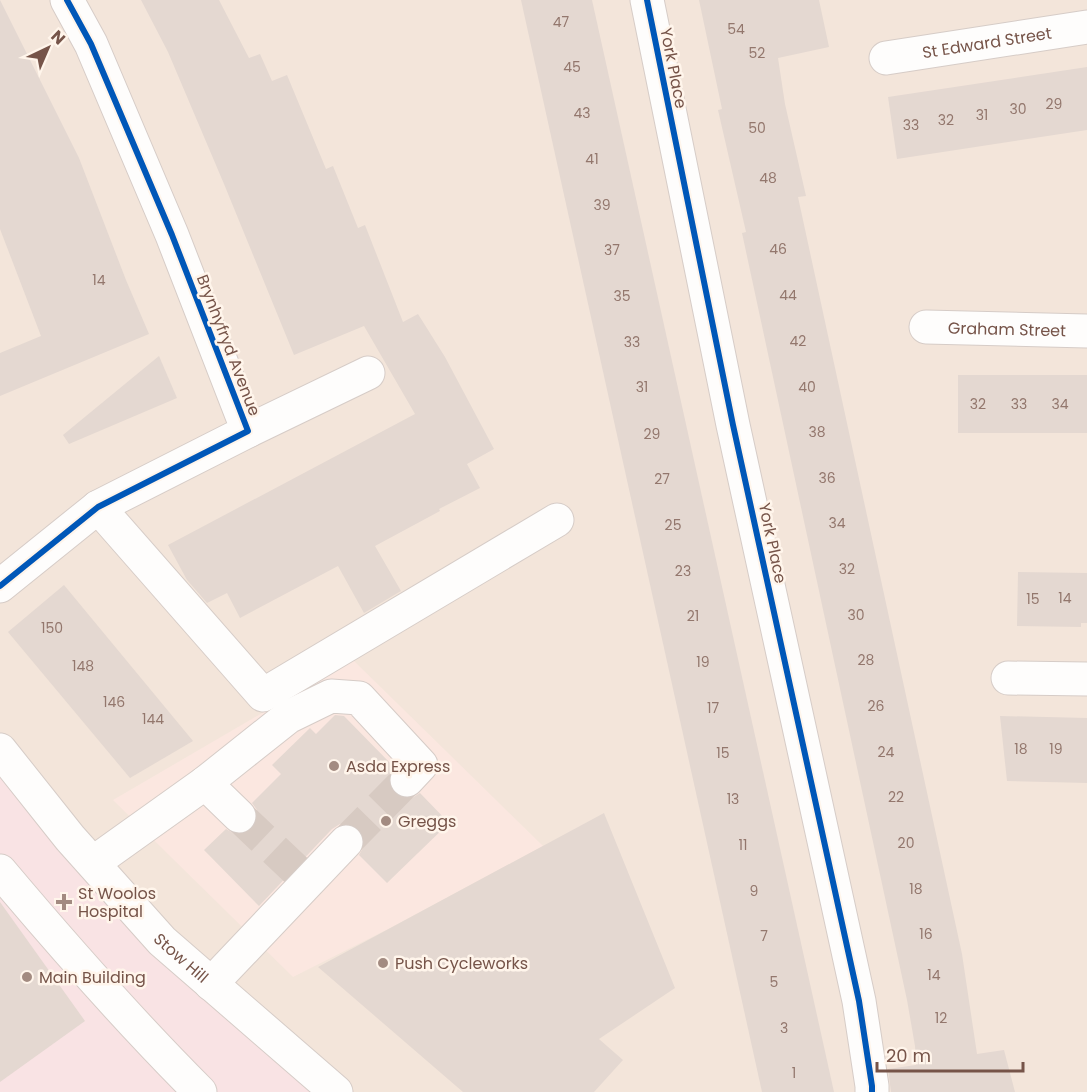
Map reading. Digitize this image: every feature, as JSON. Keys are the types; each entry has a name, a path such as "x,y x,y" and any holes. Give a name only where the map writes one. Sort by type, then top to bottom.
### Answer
{"street":[{"name":"Brynhyfryd Avenue","path":"67,0 91,45 172,235 248,431"},
{"name":"York Place","path":"647,0 733,425 860,1001 872,1092"},
{"name":"St Edward Street","path":"886,58 1087,27"},
{"name":"Graham Street","path":"926,327 1087,331"},
{"name":"Brynhyfryd Avenue","path":"0,586 98,507 368,373"},
{"path":"98,507 263,695 557,520"},
{"path":"1008,678 1087,679"},
{"path":"93,863 205,783 288,717 331,696 359,698 421,765 407,780"},
{"name":"Stow Hill","path":"0,750 70,838 162,941 336,1092"},
{"path":"205,783 238,816"},
{"path":"211,984 302,877 346,842"},
{"path":"0,871 154,1046 200,1092"}],"shaded area":[{"path":"0,0 1087,0 1087,1092 336,1092 255,1023 0,750"},
{"path":"353,660 543,846 293,977 113,800"},
{"name":"St Woolos Hospital","path":"0,750 70,838 336,1092 0,1092"}],"building":[{"path":"0,0 79,158 149,334 0,396 0,353 41,336 0,229"},
{"path":"141,0 219,0 249,58 260,54 272,81 287,75 326,169 333,166 358,228 365,225 403,322 418,314 445,357 494,449 467,464 480,488 375,546 401,591 364,613 338,566 240,618 227,593 207,603 187,580 168,545 415,414 364,326 294,355 168,52"},
{"path":"521,0 592,0 834,1092 762,1092"},
{"path":"699,0 819,0 829,47 778,58 785,104 806,196 798,197 962,954 977,1054 1004,1050 1015,1092 891,1092 888,1069 916,1065 907,1000 742,233 746,232 718,110 722,109"},
{"path":"1087,67 1087,130 897,159 888,97"},
{"path":"159,356 177,398 69,444 63,435"},
{"path":"958,375 1087,375 1087,433 958,433"},
{"path":"1018,572 1087,573 1087,623 1081,623 1081,627 1017,626"},
{"path":"64,585 193,741 130,778 8,632"},
{"path":"335,715 344,716 394,767 389,775 389,785 395,794 403,798 412,798 420,793 449,823 387,883 359,855 364,846 364,837 359,829 351,824 340,824 332,829 259,906 204,850 226,829 235,834 245,834 252,829 257,820 257,810 252,803 281,774 272,765 310,728 316,734"},
{"path":"1000,716 1087,718 1087,783 1007,781"},
{"path":"604,813 675,988 599,1039 623,1060 594,1092 463,1092 318,967"},
{"name":"Main Building","path":"0,902 85,1021 0,1082"}],"tunnel":[{"path":"346,842 407,780"},
{"path":"239,816 297,871"}],"cycle path":[{"path":"0,586 98,507 248,431 172,235 91,44 67,0"},
{"path":"647,0 733,425 859,1001 872,1092"}],"place":[{"name":"Asda Express","path":"334,766"},
{"name":"Greggs","path":"386,821"},
{"name":"St Woolos Hospital","path":"64,902"},
{"name":"Push Cycleworks","path":"383,963"},
{"name":"Main Building","path":"27,977"}]}
